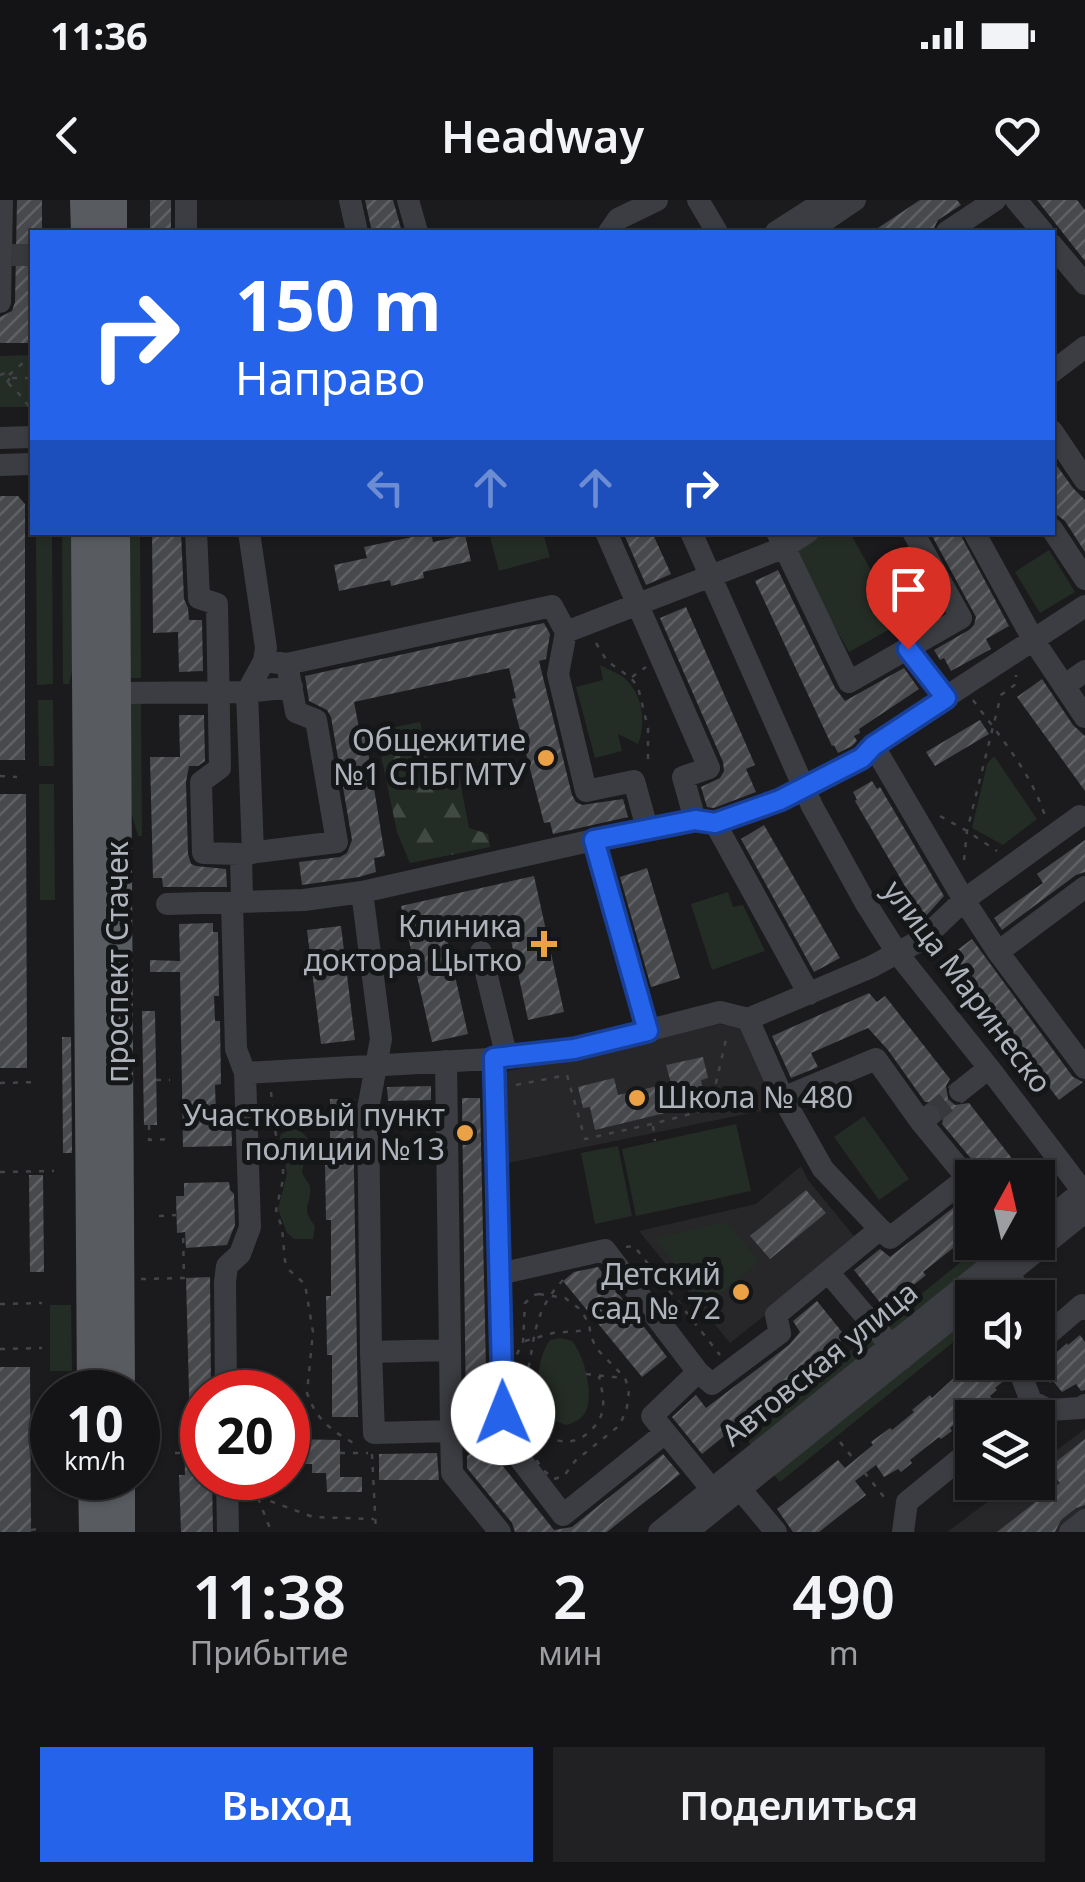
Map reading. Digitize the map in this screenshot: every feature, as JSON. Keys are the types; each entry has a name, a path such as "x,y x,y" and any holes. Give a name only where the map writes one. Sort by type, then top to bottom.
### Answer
{"main road":[{"path":"86,200 86,230"},
{"path":"112,200 112,230"},
{"name":"проспект Стачек","path":"86,535 92,1370"},
{"name":"проспект Стачек","path":"114,535 120,1370"},
{"path":"93,1500 94,1532"},
{"path":"120,1500 120,1532"}],"street":[{"path":"0,302 7,255 2,200"},
{"path":"186,200 186,230"},
{"path":"350,200 357,230"},
{"path":"408,200 416,230"},
{"path":"610,230 618,219 657,200"},
{"path":"698,200 716,230"},
{"path":"779,230 826,200"},
{"path":"811,230 856,200"},
{"path":"1016,200 1040,230"},
{"path":"950,230 987,202"},
{"path":"1055,248 1085,284"},
{"path":"1055,370 1085,348"},
{"path":"1055,435 1085,480"},
{"path":"0,438 30,437"},
{"path":"0,465 30,464"},
{"path":"1055,534 1085,579"},
{"path":"196,535 199,598 218,604 220,693 220,768 202,782 203,853 247,854 336,842 316,720 296,712 292,688 266,648 249,535"},
{"path":"607,535 708,768 683,777 705,822 810,994"},
{"name":"улица Маринеско","path":"692,535 804,790 851,878 898,954 1084,1197"},
{"path":"566,632 710,576 780,540 849,682 961,618 916,535"},
{"path":"976,535 1034,641 1085,717"},
{"path":"226,1370 227,1266 240,1254 250,1227 245,1073 236,1049 237,902 247,854 247,692 276,662 552,606 566,632 558,674 586,792 634,781 647,828"},
{"path":"167,904 304,900 467,880 594,840 647,828 705,822 804,790 862,758 873,746 1085,606"},
{"path":"908,649 955,692"},
{"path":"1064,686 1085,671"},
{"path":"116,693 292,688"},
{"path":"873,746 998,952 1085,1068"},
{"path":"245,1073 501,1058 574,1049 720,1012 748,1020 923,940 962,896 1080,816"},
{"path":"594,840 648,1031"},
{"path":"998,952 1085,887"},
{"path":"362,892 382,1039 368,1109 374,1433 498,1430"},
{"path":"482,952 501,1058 495,1086 503,1413 498,1430"},
{"path":"748,1020 783,1098 823,1169 890,1238 968,1178 876,1059 783,1098"},
{"path":"446,1061 452,1473 500,1532"},
{"path":"960,1091 989,1068"},
{"path":"1055,1217 1084,1197"},
{"path":"1000,1280 1084,1197"},
{"path":"500,1274 605,1250 698,1372 712,1384 780,1334 776,1315 880,1229"},
{"name":"Автовская улица","path":"659,1532 726,1489 897,1352 999,1260"},
{"path":"828,1272 897,1352"},
{"path":"1008,1274 1012,1280"},
{"path":"1055,1321 1082,1305 1085,1308"},
{"name":"Автовская улица","path":"897,1352 955,1313"},
{"path":"371,1352 450,1350"},
{"path":"698,1372 652,1416 665,1434 776,1532"},
{"path":"1055,1410 1082,1408 1085,1404"},
{"path":"498,1430 563,1515 665,1434"},
{"path":"904,1527 907,1502 955,1463"},
{"name":"Автовская улица","path":"687,1532 726,1489"},
{"path":"228,1532 232,1500"},
{"path":"1070,1532 1085,1520"}],"path":[{"path":"5,381 30,357"},
{"path":"0,375 5,373 5,381 22,397 30,412"},
{"path":"5,381 30,378"},
{"path":"589,622 607,661 638,688 648,728 648,777"},
{"path":"962,896 967,831 1000,694 1016,684 1014,654"},
{"path":"955,692 992,727 1038,793 1052,836"},
{"path":"0,776 16,776"},
{"path":"935,814 1014,863"},
{"path":"495,1086 503,1088 567,1075 585,1139 710,1109 726,1036 748,1020"},
{"path":"156,1080 170,1080"},
{"path":"0,1082 38,1082"},
{"path":"271,1092 283,1168 276,1210 284,1237 284,1261 304,1284 311,1318 312,1354 306,1394 330,1430 372,1450"},
{"path":"652,1124 656,1141"},
{"path":"148,1125 149,1140 172,1139"},
{"path":"0,1172 54,1171"},
{"path":"159,1216 176,1215"},
{"path":"136,1279 184,1278 183,1232"},
{"path":"621,1248 634,1246 718,1352"},
{"path":"562,1282 539,1314 533,1338 527,1378 528,1404 536,1424 554,1440 576,1441 598,1422 604,1404 599,1376"},
{"path":"534,1295 572,1302 591,1330 597,1349 625,1378 628,1398 624,1418 575,1461 564,1476 554,1479 542,1468 521,1434 522,1400 513,1366 523,1342 526,1303 534,1295"},
{"path":"0,1304 42,1303"},
{"path":"523,1342 591,1330"},
{"path":"0,1349 42,1348"},
{"path":"586,1374 625,1378"},
{"path":"840,1442 904,1527"},
{"path":"340,1453 372,1450"},
{"path":"372,1450 376,1532"},
{"path":"175,1453 180,1453"},
{"path":"259,1500 271,1531"},
{"path":"268,1500 313,1517 375,1520"},
{"path":"31,1530 43,1528"}],"shaded area":[{"name":"Школа № 480","path":"719,1024 740,1027 775,1108 503,1164 504,1072"},
{"name":"Детский сад № 72","path":"801,1166 858,1241 730,1343 639,1231 756,1204"},
{"path":"1085,1429 1085,1532 947,1532 990,1500 1055,1500 1055,1451"}],"green space":[{"path":"30,355 30,407 0,407 0,356"},
{"path":"36,535 52,535 53,684 37,685"},
{"path":"62,535 75,535 76,656 69,684 63,684"},
{"path":"126,535 140,535 141,678 128,678"},
{"path":"490,535 544,535 550,557 499,571"},
{"path":"817,535 851,535 901,623 849,652 791,549"},
{"path":"1049,550 1075,592 1040,613 1015,572"},
{"path":"600,665 629,682 641,707 642,726 638,744 618,734 622,751 595,758 576,687 603,680"},
{"path":"38,700 53,700 54,766 39,766"},
{"path":"128,701 141,701 142,836 138,836 129,805"},
{"path":"420,722 429,766 456,761 469,828 488,834 490,847 410,863 397,832 376,731"},
{"path":"994,756 1037,819 1003,845 972,828 987,764"},
{"path":"39,784 54,784 55,900 40,900"},
{"path":"728,892 733,907 743,905 765,951 712,970 691,904"},
{"path":"864,1116 909,1179 879,1200 834,1137"},
{"path":"736,1124 751,1191 636,1216 622,1149"},
{"path":"293,1128 309,1142 302,1173 310,1186 307,1210 315,1226 313,1239 294,1239 287,1233 278,1209 287,1174 280,1138"},
{"path":"618,1146 632,1216 595,1224 581,1153"},
{"path":"727,1222 759,1262 706,1306 655,1238"},
{"path":"963,1260 984,1260 891,1335 883,1325"},
{"path":"50,1305 71,1305 72,1370 50,1370"},
{"path":"955,1328 955,1341 780,1482 773,1474"},
{"path":"872,1334 880,1344 752,1446 744,1436"},
{"path":"550,1340 572,1341 576,1347 588,1385 586,1411 567,1425 546,1413 538,1386 546,1347"}],"building":[{"path":"17,200 42,200 42,230 30,230 30,343 0,343 0,317 12,311"},
{"path":"150,200 171,200 171,230 150,230"},
{"path":"365,200 393,200 401,230 372,230"},
{"path":"920,200 957,200 961,205 938,220 933,230 875,230"},
{"path":"1037,200 1077,200 1085,210 1085,261"},
{"path":"1055,463 1085,500 1085,552 1065,521 1055,513"},
{"path":"0,496 18,496 25,504 25,760 0,760"},
{"path":"152,535 181,535 184,599 189,620 202,620 203,671 179,672 178,632 153,633"},
{"path":"421,535 431,535 433,542 465,535 471,561 423,572 424,578 391,586 390,580 339,591 334,565 367,558 364,547"},
{"path":"624,535 653,535 671,574 646,585"},
{"path":"932,535 961,535 1009,626 986,639 991,649 951,671 934,650 969,630 976,617"},
{"path":"778,570 845,701 904,668 919,689 859,729 860,733 854,736 857,741 838,753 755,581"},
{"path":"686,607 755,765 746,769 756,792 714,808 707,807 701,787 720,778 723,762 660,618"},
{"name":"Общежитие №1 СПБГМТУ","path":"544,623 550,634 546,659 539,661 572,795 582,805 623,799 628,817 553,834 550,822 544,823 512,699 516,698 509,668 354,702 359,728 364,727 385,856 374,858 376,872 302,885 299,862 340,857 347,853 352,840 331,717 327,710 309,701 305,676"},
{"path":"1042,679 1085,736 1085,791 1017,697"},
{"path":"179,715 204,715 205,761 189,766 186,782 188,854 191,864 196,866 226,869 227,887 163,887 162,878 153,878 150,757 180,757"},
{"path":"980,720 989,734 935,766 926,752"},
{"path":"872,781 877,789 880,787 944,896 926,916 855,801 853,792"},
{"path":"0,794 26,794 27,1068 0,1068"},
{"path":"764,825 840,958 814,972 741,839"},
{"path":"1085,840 1085,872 1002,930 994,918 1043,883 1037,874"},
{"path":"647,868 680,978 651,987 620,877"},
{"path":"534,876 564,1012 528,1020 508,926 496,919 455,929 447,940 468,1034 432,1042 401,906"},
{"path":"213,923 213,932 218,932 219,996 214,996 215,1021 220,1021 221,1084 215,1085 216,1114 231,1114 232,1146 183,1147 180,972 150,972 150,960 180,961 179,924"},
{"path":"341,926 355,1040 321,1044 307,930"},
{"path":"972,939 1073,1077 1083,1082 1059,1100 948,957"},
{"path":"869,993 877,1002 885,996 950,1079 946,1086 948,1099 955,1105 969,1103 1013,1160 972,1160 942,1124 940,1106 925,1102 868,1028 811,1053 818,1067 791,1078 772,1036"},
{"path":"142,1011 155,1011 157,1125 144,1125"},
{"path":"62,1037 71,1037 72,1153 63,1153"},
{"path":"703,1057 708,1078 701,1080 706,1103 595,1130 590,1107 583,1108 578,1087 614,1078 618,1095 671,1083 666,1065"},
{"path":"431,1086 431,1100 388,1101 387,1087"},
{"path":"462,1098 480,1098 487,1415 466,1416"},
{"path":"330,1099 355,1099 358,1417 332,1417 332,1355 327,1355 326,1296 331,1296 331,1220 326,1220 325,1162 330,1161"},
{"path":"29,1175 43,1175 44,1272 30,1272"},
{"path":"229,1182 234,1194 235,1225 227,1245 186,1248 185,1232 177,1233 176,1196 184,1196 184,1183"},
{"path":"806,1190 826,1213 770,1259 750,1236"},
{"path":"955,1206 955,1247 890,1304 887,1300 882,1305 854,1270 880,1249 890,1257"},
{"path":"598,1267 667,1357 642,1377 563,1281 574,1272"},
{"path":"210,1277 211,1370 188,1370 186,1278"},
{"path":"817,1301 846,1337 702,1454 672,1417 696,1395 706,1408 789,1345 800,1332 793,1321"},
{"path":"1080,1335 1085,1342 1085,1390 1081,1391 1076,1384 1062,1392 1048,1380 1055,1380 1055,1354"},
{"path":"0,1367 30,1367 31,1532 0,1532"},
{"path":"955,1377 955,1380 1005,1380 995,1388 991,1400 955,1400 952,1431 910,1460 912,1463 901,1472 898,1469 884,1477 876,1465 855,1481 866,1495 819,1532 793,1532 777,1509 838,1460 845,1468 873,1445 871,1442 892,1430 930,1395 932,1398"},
{"path":"310,1439 340,1440 340,1477 362,1477 362,1492 327,1492 326,1473 312,1473"},
{"path":"1085,1439 1085,1505 1061,1520 1055,1532 997,1532 1038,1500 1055,1500 1055,1487 1060,1483 1055,1477 1055,1463"},
{"path":"480,1445 486,1445 554,1530 572,1527 663,1454 680,1474 607,1532 515,1532 467,1468 467,1456"},
{"path":"437,1453 439,1480 379,1480 379,1454"},
{"path":"179,1475 180,1500 212,1500 213,1532 181,1532"}],"tunnel":[{"path":"12,255 30,255"},
{"path":"929,1116 960,1091"}],"place":[{"name":"Общежитие №1 СПБГМТУ","path":"546,758"},
{"name":"Клиника доктора Цытко","path":"544,944"},
{"name":"Школа № 480","path":"637,1098"},
{"name":"Участковый пункт полиции №13","path":"465,1133"},
{"name":"Детский сад № 72","path":"741,1292"}],"route":[{"path":"503,1413 494,1058 574,1049 648,1031 594,840 695,820 715,823 804,790 862,758 873,746 946,698 908,649"}]}
